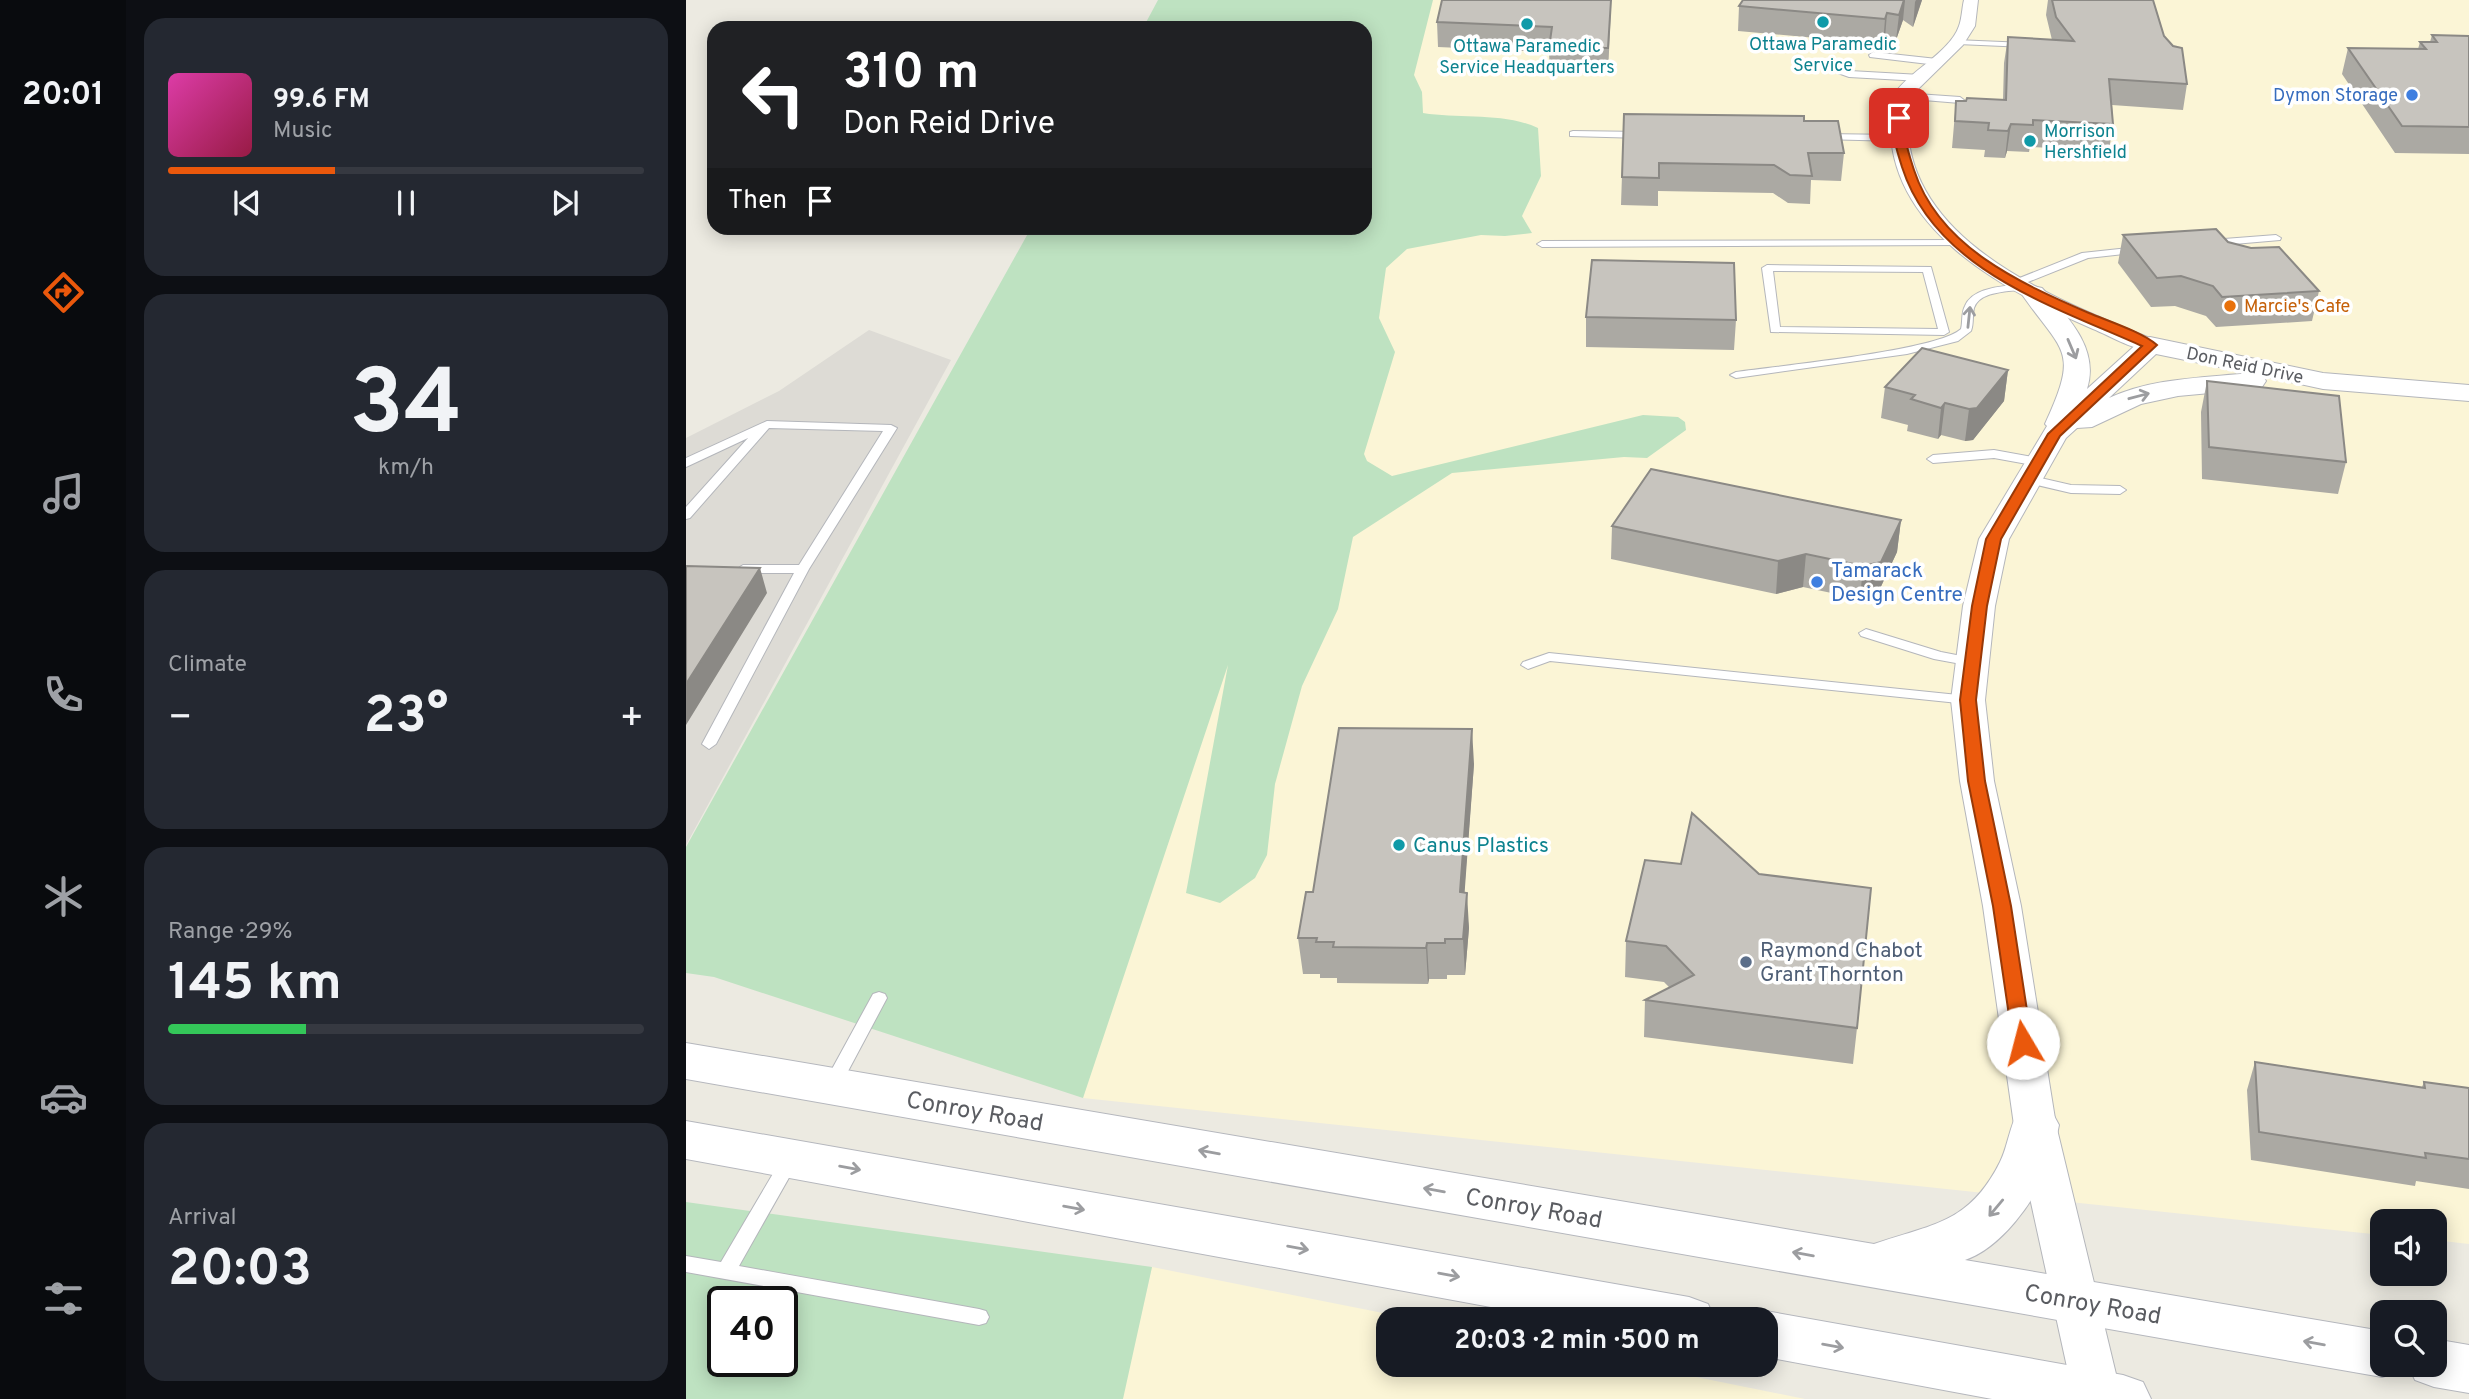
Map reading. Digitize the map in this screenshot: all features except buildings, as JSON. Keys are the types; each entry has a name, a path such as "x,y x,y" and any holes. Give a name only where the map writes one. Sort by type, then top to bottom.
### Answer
{"main road":[{"name":"Conroy Road","path":"686,1061 2370,1352"},
{"path":"1870,1266 1945,1246 1974,1230 1994,1212 2024,1167 2035,1125"},
{"path":"686,1140 1617,1307"},
{"path":"1778,1336 2106,1397"},
{"path":"2447,1365 2469,1369"}],"street":[{"path":"1902,96 1958,41 1967,26 1971,0"},
{"name":"Don Reid Drive","path":"1902,96 1898,138 1903,158 1923,206 1974,258 2024,288 2150,345 2323,382 2469,393"},
{"path":"2024,288 2060,323 2075,353 2079,370 2055,434 1994,539 1979,606 1968,700 1977,781 2002,906 2035,1125 2074,1300 2106,1397"},
{"path":"2055,434 2150,345"},
{"path":"2055,434 2133,397 2178,388 2242,381 2323,382"}],"lane":[{"path":"1958,41 2031,45"},
{"path":"1873,55 1937,62"},
{"path":"1853,69 1921,78 1850,74 1838,70 1853,69"},
{"path":"1902,96 1960,100"},
{"path":"1573,134 1657,135"},
{"path":"1810,137 1898,138"},
{"path":"2196,245 2276,237"},
{"path":"1542,244 1957,243"},
{"path":"1764,245 1775,330 1944,332 1927,269 1767,268"},
{"path":"1873,245 1878,269"},
{"path":"1736,376 1893,353 1961,337 1968,327 1970,305 1974,300 2001,290 2024,288 2086,255 2148,249"},
{"path":"1889,332 1893,353"},
{"path":"686,515 767,424"},
{"path":"686,463 767,424 891,428 803,569 709,744"},
{"path":"1933,458 1947,460 1977,454 1994,454 2071,489 2120,490"},
{"path":"725,569 803,569"},
{"path":"1866,633 1939,656 1972,662"},
{"path":"1528,665 1549,657 1968,700"},
{"path":"831,1086 879,998"},
{"path":"726,1271 790,1158"},
{"path":"686,1264 979,1317"}],"shaded area":[{"path":"1424,0 2469,0 2469,1244 2447,1241 2447,1209 2370,1209 2370,1234 1083,1098 1351,235 1372,235 1372,201"},
{"path":"869,330 951,360 686,845 686,438 779,391"},
{"path":"1152,1267 1376,1312 1376,1377 1696,1377 1805,1399 1122,1399"}],"green space":[{"path":"1158,0 1433,0 1414,75 1422,92 1423,113 1496,118 1538,128 1541,176 1522,216 1532,233 1481,235 1407,249 1386,268 1379,318 1395,352 1364,454 1367,461 1392,476 1643,415 1678,417 1685,422 1686,430 1647,458 1624,457 1452,473 1353,537 1338,609 1302,686 1275,784 1267,855 1255,878 1220,903 1186,893 1228,665 1083,1098 714,977 686,973 686,847 1027,235 1372,235 1372,21 1147,21"},
{"path":"686,1202 1152,1267 1123,1399 686,1399"}],"place":[{"name":"Ottawa Paramedic Service","path":"1823,22"},
{"name":"Ottawa Paramedic Service Headquarters","path":"1527,24"},
{"name":"Dymon Storage","path":"2412,95"},
{"name":"Morrison Hershfield","path":"2030,141"},
{"name":"Marcie's Cafe","path":"2230,306"},
{"name":"Tamarack Design Centre","path":"1817,582"},
{"name":"Canus Plastics","path":"1399,845"},
{"name":"Raymond Chabot Grant Thornton","path":"1746,962"}],"route":[{"path":"1899,118 1898,138 1913,183 1923,206 1949,236 1974,258 2034,293 2150,345 2055,434 1994,539 1979,606 1968,700 1977,781 2002,906 2023,1043"}]}
